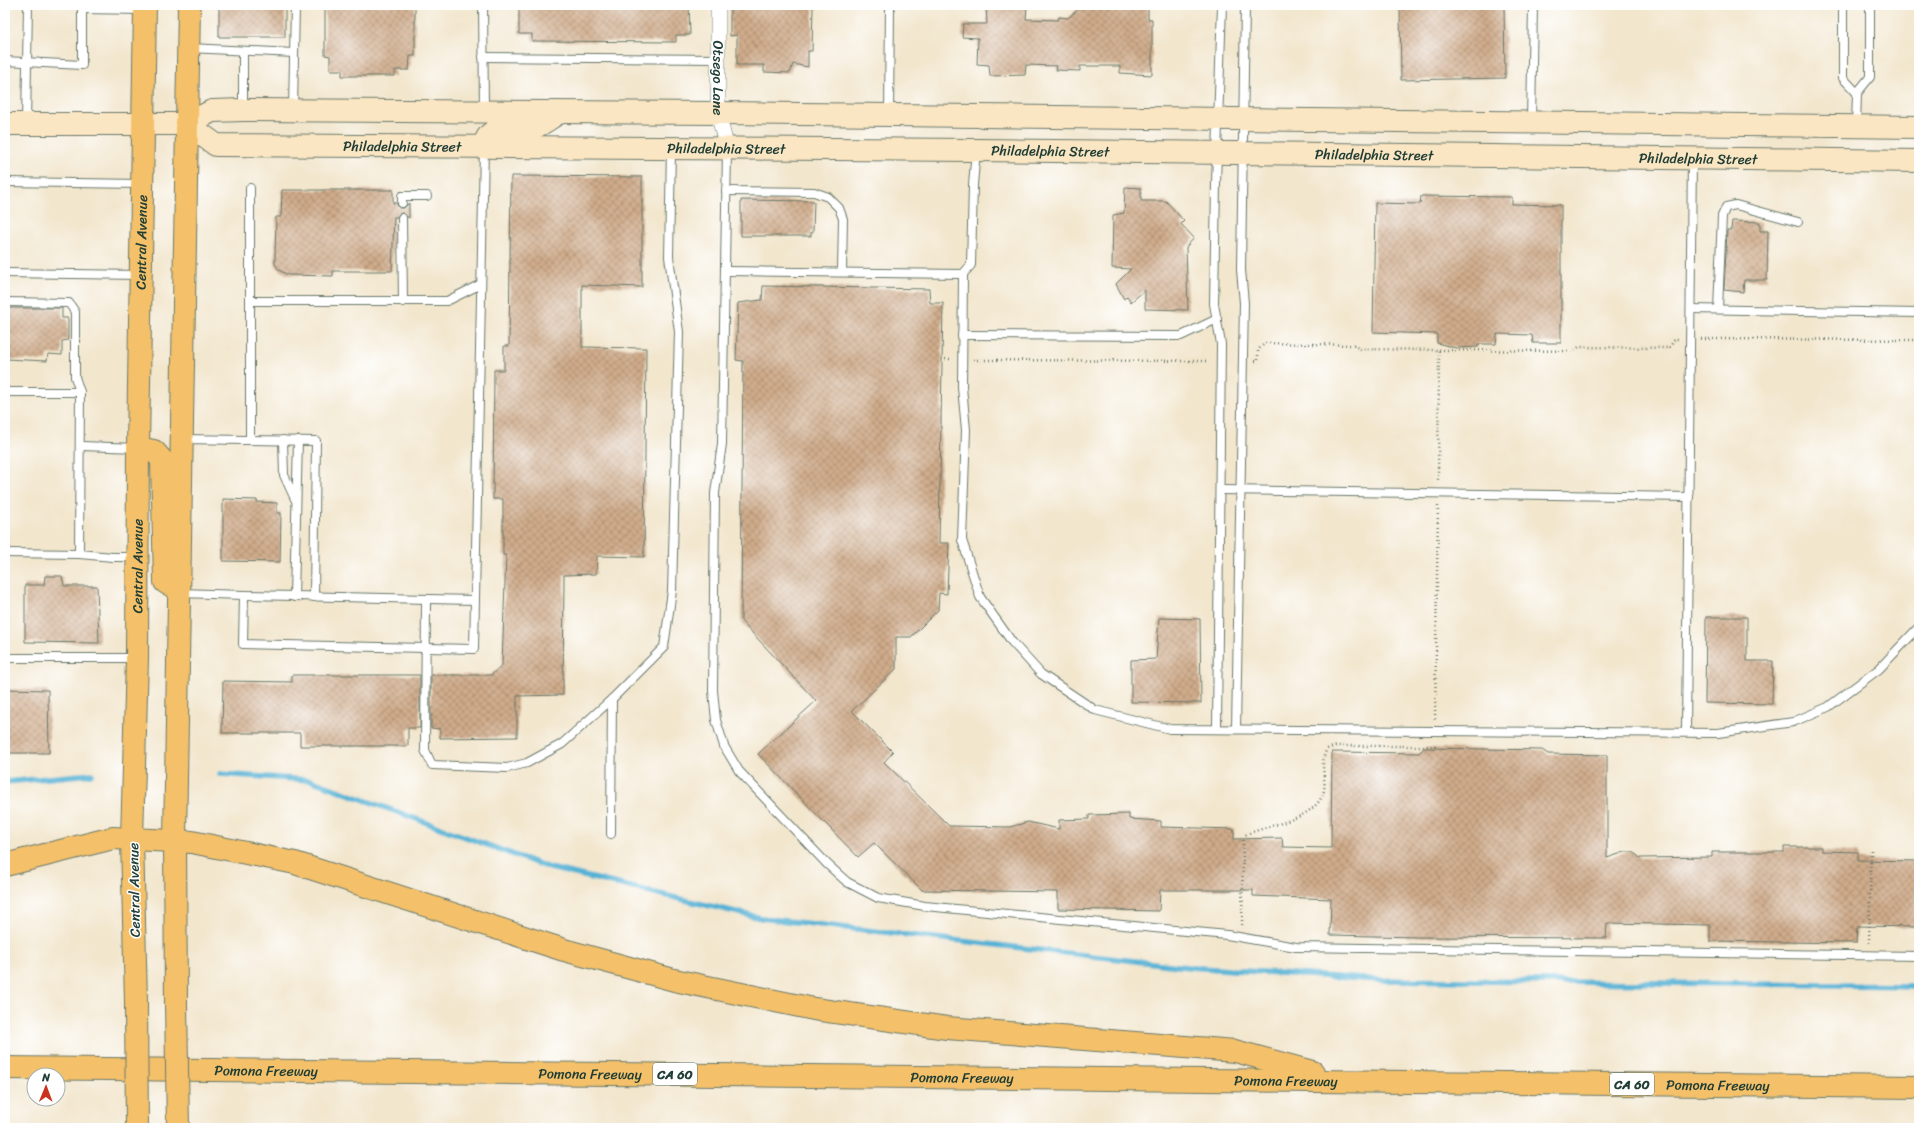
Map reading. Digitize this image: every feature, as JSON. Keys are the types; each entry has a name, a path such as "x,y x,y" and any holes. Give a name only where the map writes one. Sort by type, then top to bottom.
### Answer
{"main road":[{"path":"178,1128 175,840 189,5"},
{"name":"Central Avenue","path":"137,1128 132,839 137,658 138,448 145,7"},
{"path":"15,124 187,124 212,111 293,110 718,113 1919,127"},
{"path":"484,146 486,139 492,132 503,128 532,128 560,112"},
{"name":"Philadelphia Street","path":"187,124 216,144 976,150 1919,161"},
{"path":"1692,158 1693,150 1699,142 1711,135 1739,126"},
{"path":"138,448 154,451 162,460 165,582 179,593"},
{"path":"5,865 62,852 109,838 192,842 295,863 564,950 674,980 814,1009 947,1028 1235,1051 1345,1080"},
{"name":"Pomona Freeway","path":"5,1068 1345,1080 1919,1087"}],"street":[{"name":"Otsego Lane","path":"718,5 718,113 727,149"}],"lane":[{"path":"15,124 27,61 28,5"},
{"path":"293,110 295,5"},
{"path":"483,5 484,112"},
{"path":"889,115 890,5"},
{"path":"1217,729 1222,344 1214,304 1216,183 1222,5"},
{"path":"1236,729 1244,303 1241,270 1245,5"},
{"path":"1531,123 1533,5"},
{"path":"1844,5 1843,78 1857,93"},
{"path":"1856,126 1857,93 1870,77 1870,5"},
{"path":"5,61 82,65 82,7 145,7"},
{"path":"188,48 294,53"},
{"path":"243,50 243,110"},
{"path":"484,57 718,58"},
{"path":"244,595 243,644 474,649 484,146"},
{"path":"426,599 425,750 432,765 507,768 527,763 562,744 612,700 664,647 672,591 679,332 669,257 671,148"},
{"path":"727,149 722,444 715,493 713,691 716,720 724,746 739,771 847,882 878,898 925,906 1242,938 1296,948 1919,956"},
{"path":"976,150 973,185 971,265 963,274 962,387 966,430 962,540 980,597 1012,642 1041,674 1096,710 1170,729 1718,733 1793,722 1828,707 1879,669 1919,627"},
{"path":"1686,732 1692,158"},
{"path":"5,182 142,184"},
{"path":"250,188 250,440"},
{"path":"726,191 814,192 828,197 839,208 843,219 842,272"},
{"path":"402,203 402,196 427,196"},
{"path":"1718,309 1722,216 1726,207 1736,206 1798,222"},
{"path":"402,218 403,302"},
{"path":"726,271 963,274"},
{"path":"5,273 141,275"},
{"path":"250,300 403,302 447,301 481,284"},
{"path":"5,302 69,303 75,312 76,377 80,392 81,446 79,554"},
{"path":"1691,309 1919,313"},
{"path":"962,335 1181,336 1217,319"},
{"path":"5,392 80,392"},
{"path":"182,439 316,441 314,598"},
{"path":"283,440 284,475 296,501"},
{"path":"294,597 298,440"},
{"path":"81,446 138,448"},
{"path":"1220,490 1689,497"},
{"path":"5,553 79,554 112,557 137,557"},
{"path":"179,593 314,598 474,600"},
{"path":"5,658 137,658"},
{"path":"611,834 612,700"}],"path":[{"path":"1242,938 1243,836 1291,820 1314,807 1323,793 1323,756 1327,749 1336,746 1435,746 1440,350 1359,349 1354,345 1265,343 1258,350 1258,361 1243,361"},
{"path":"944,359 1221,361"},
{"path":"1869,955 1871,850"}],"building":[{"path":"219,5 285,5 285,37 219,37"},
{"path":"325,5 415,5 415,56 410,56 409,70 395,70 395,76 342,76 342,70 330,70 330,56 325,55"},
{"path":"519,5 689,5 690,35 676,35 676,42 532,41 532,34 519,34"},
{"path":"730,5 807,5 807,7 813,7 812,51 808,51 808,67 793,64 790,73 764,72 764,65 737,65 737,35 730,36"},
{"path":"1083,5 1148,5 1148,19 1152,19 1152,75 1120,73 1120,66 1080,66 1080,71 1056,70 1057,66 1026,65 1025,75 990,76 989,65 977,64 978,38 962,37 963,24 987,24 986,6 1027,6 1026,19 1058,20 1059,17 1068,18"},
{"path":"1400,5 1504,5 1505,78 1401,80"},
{"path":"511,176 642,177 642,287 582,285 582,347 646,348 644,557 597,556 596,574 564,575 563,695 517,696 517,737 440,738 440,729 431,728 431,675 491,675 502,665 506,555 503,555 503,499 493,499 494,370 504,370 504,346 509,346"},
{"path":"1125,187 1141,188 1141,201 1166,201 1184,221 1181,224 1194,238 1186,247 1188,310 1145,309 1145,290 1131,302 1127,296 1124,299 1116,284 1131,269 1112,268 1113,215 1124,213"},
{"path":"282,190 393,190 393,203 396,203 399,208 404,208 409,203 409,218 402,213 397,217 394,217 392,271 333,271 333,276 288,275 279,270 275,264 276,217 281,217"},
{"path":"1421,196 1512,197 1512,204 1561,205 1561,343 1533,343 1532,335 1497,334 1496,344 1478,344 1478,347 1456,348 1437,343 1437,334 1373,332 1375,203 1420,204"},
{"path":"741,200 814,201 813,232 811,232 811,236 741,236"},
{"path":"1732,221 1760,222 1760,231 1768,231 1767,280 1744,280 1743,292 1724,290 1727,230 1731,230"},
{"path":"763,286 929,289 930,303 943,303 939,543 949,543 947,594 939,593 938,610 911,637 896,637 896,669 852,711 893,752 884,762 949,826 1010,827 1028,822 1059,829 1059,820 1089,819 1089,815 1129,814 1129,819 1161,821 1161,827 1234,829 1234,839 1282,838 1283,847 1331,848 1332,752 1419,753 1424,748 1542,750 1548,754 1607,755 1607,858 1625,852 1633,852 1640,858 1712,857 1712,852 1784,852 1784,847 1822,847 1822,851 1858,852 1858,860 1919,861 1919,927 1857,926 1856,943 1710,941 1710,925 1607,923 1606,938 1330,935 1331,899 1253,896 1253,890 1160,890 1159,911 1058,909 1058,892 922,890 874,843 858,857 758,754 816,701 741,621 743,361 736,360 738,303 762,300"},
{"path":"5,308 62,308 62,318 68,318 68,340 62,341 62,355 48,354 47,361 5,359"},
{"path":"223,499 257,500 257,502 277,503 277,513 281,513 280,562 223,561"},
{"path":"45,576 62,576 64,586 97,586 99,643 25,642 25,585 44,585"},
{"path":"1706,617 1747,617 1747,661 1773,661 1772,704 1705,703"},
{"path":"1159,618 1200,619 1201,703 1131,702 1131,660 1156,659"},
{"path":"292,675 420,675 420,728 408,728 408,746 300,746 300,733 222,733 223,681 292,682"},
{"path":"5,689 48,690 49,753 5,753"}],"waterway":[{"path":"5,782 92,774"},
{"path":"220,774 310,780 550,868 761,918 1188,967 1380,980 1919,986"}]}
